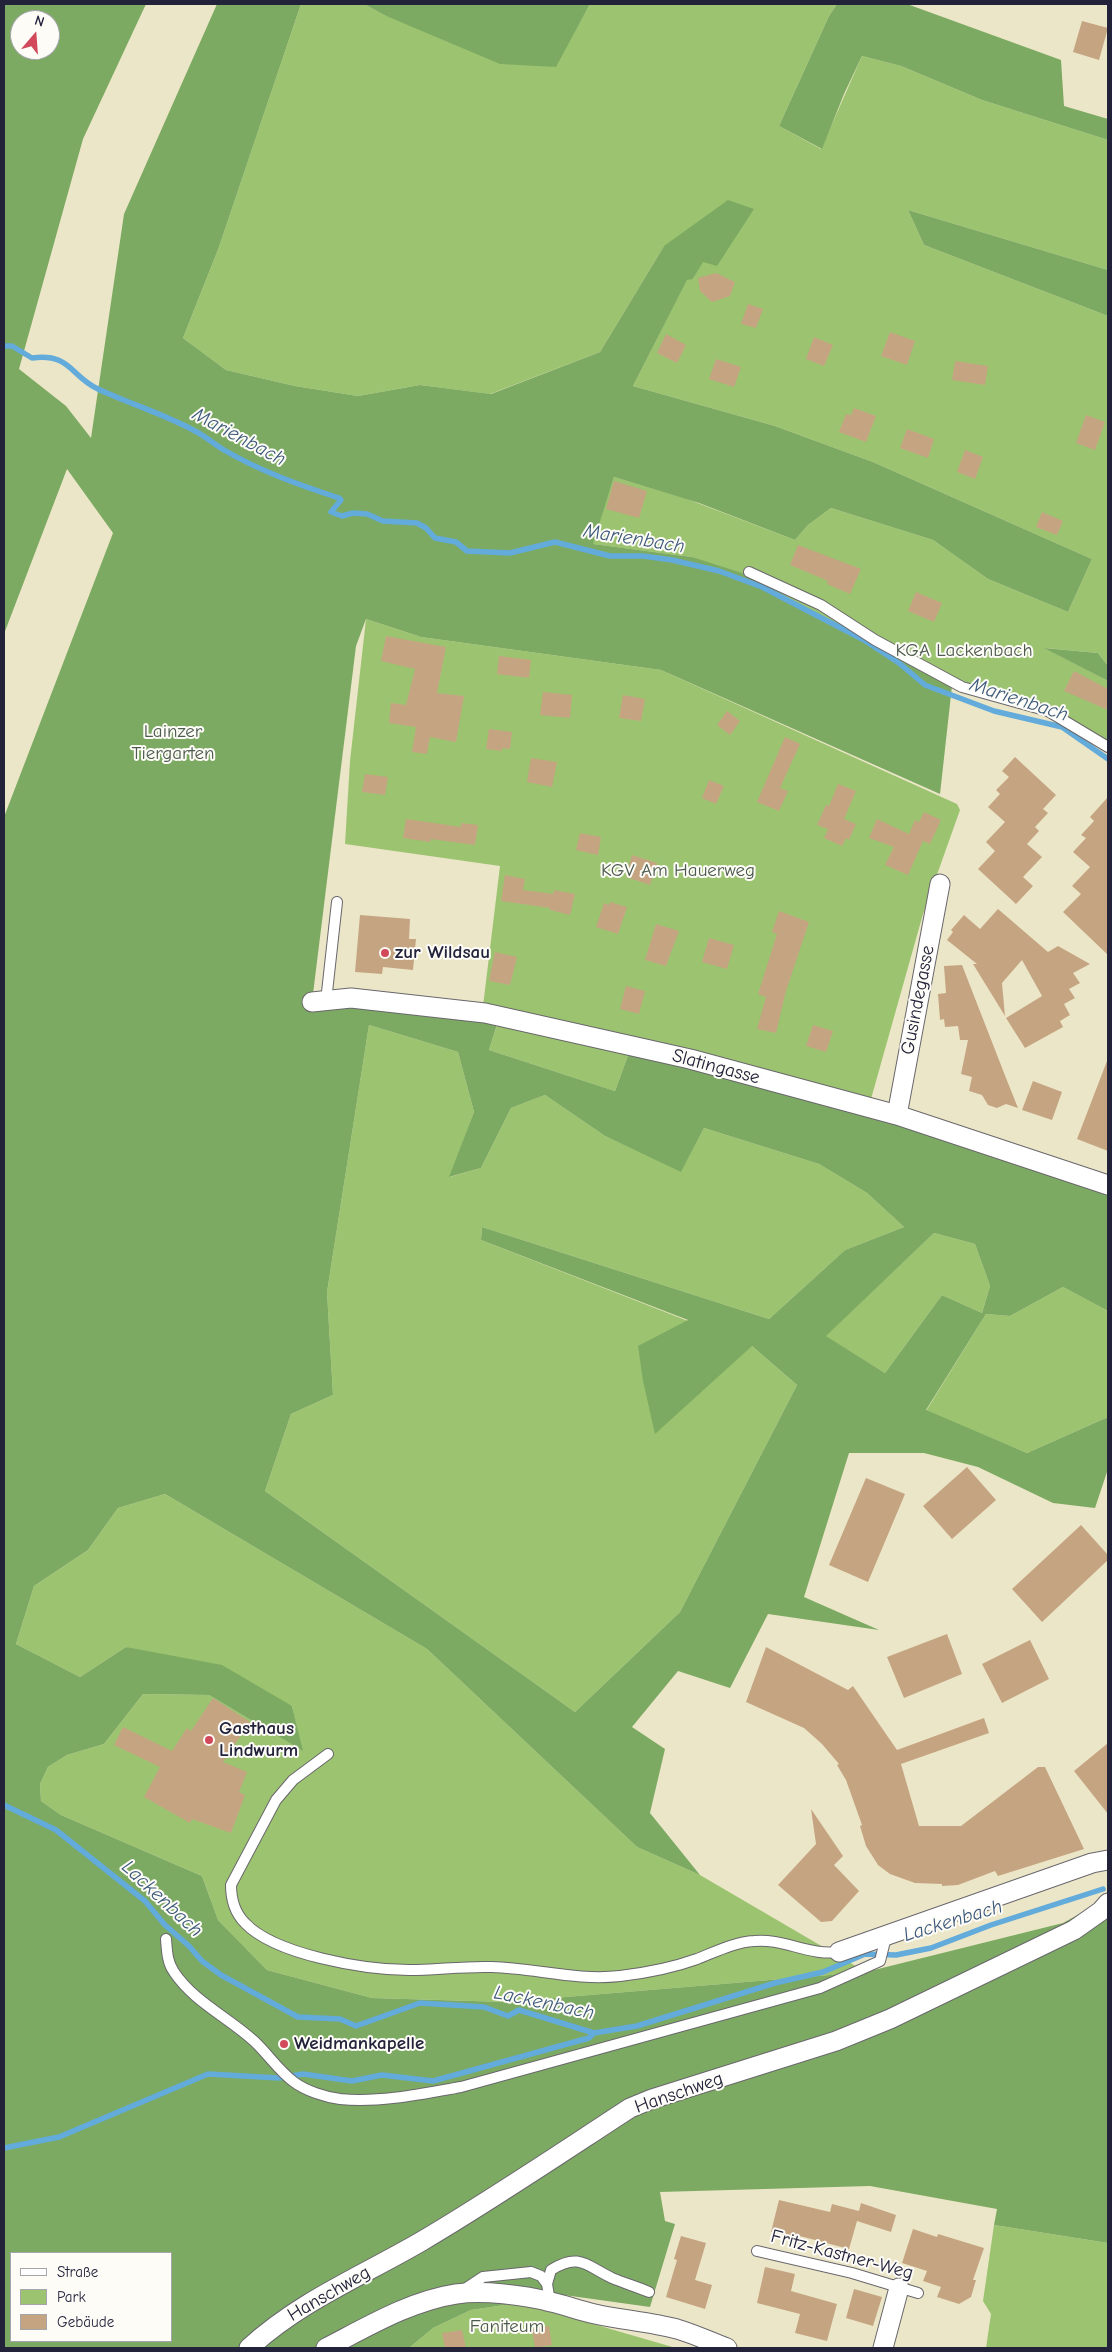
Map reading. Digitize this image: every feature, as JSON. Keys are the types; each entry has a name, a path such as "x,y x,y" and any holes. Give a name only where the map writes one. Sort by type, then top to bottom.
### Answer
{"street":[{"name":"Gusindegasse","path":"897,1115 940,884"},
{"name":"Slatingasse","path":"319,1001 351,998 485,1013 690,1059 897,1115 1108,1185"},
{"path":"839,1952 885,1944 1092,1863 1108,1860"},
{"name":"Hanschweg","path":"248,2348 297,2310 388,2261 456,2221 630,2108 652,2099 836,2041 890,2019 1074,1930 1101,1911 1108,1903"},
{"path":"883,2348 899,2288"},
{"path":"326,2348 381,2320 430,2300 457,2294 522,2297 549,2293 594,2314 680,2330 727,2348"}],"lane":[{"path":"749,572 821,605 875,640 962,687 1048,711 1108,747"},
{"path":"319,1001 337,902"},
{"path":"328,1754 293,1780 276,1800 231,1885 231,1897 236,1911 244,1923 266,1940 316,1956 370,1968 408,1970 492,1967 599,1977 657,1971 754,1940 773,1942 824,1954 839,1952"},
{"path":"166,1939 167,1955 172,1970 202,2002 234,2024 255,2042 294,2082 317,2094 339,2099 414,2095 461,2088 820,1988 880,1961 885,1944"},
{"name":"Fritz-Kastner-Weg","path":"758,2251 852,2273 918,2293"},
{"path":"549,2293 552,2270 564,2262 584,2262 612,2277 649,2292"},
{"path":"457,2294 483,2278 531,2272 542,2276 549,2293"}],"green space":[{"name":"Lainzer Tiergarten","path":"4,4 146,4 83,139 19,369 66,406 91,438 124,214 217,4 301,4 219,247 183,338 226,370 295,386 358,396 420,385 491,394 600,352 664,246 728,200 754,209 717,266 703,262 693,279 687,280 633,386 775,426 873,462 1092,559 1068,612 988,579 933,540 831,508 808,525 795,540 699,503 614,477 593,544 692,557 742,573 952,686 940,794 661,670 421,637 366,619 356,646 312,1002 317,1009 318,991 350,990 502,1009 489,1050 615,1091 633,1042 1108,1177 1108,1311 1063,1287 1010,1316 986,1314 926,1410 1027,1453 1108,1417 1108,1469 1095,1508 1053,1503 978,1467 924,1453 849,1453 804,1597 879,1630 768,1614 730,1688 678,1671 632,1727 665,1749 650,1813 700,1875 637,1847 427,1649 165,1494 118,1508 88,1550 34,1586 16,1644 80,1677 126,1647 222,1665 292,1706 303,1751 209,1695 143,1694 104,1744 67,1755 48,1767 40,1784 41,1801 61,1815 202,1876 218,1920 267,1970 372,1998 506,2002 866,1972 1063,1923 1108,1898 1108,2243 994,2225 997,2209 870,2186 660,2192 665,2221 675,2224 650,2307 528,2290 511,2304 471,2310 433,2328 409,2348 4,2348 4,817 113,533 67,469 4,634","holes":["369,1025 458,1052 474,1112 449,1177 481,1168 511,1108 545,1095 605,1136 681,1172 704,1128 819,1164 867,1193 904,1227 845,1250 769,1319 482,1227 481,1240 688,1320 638,1346 643,1381 655,1434 752,1346 797,1385 680,1612 575,1712 265,1491 291,1414 333,1395 327,1292","934,1233 975,1244 990,1286 982,1313 942,1295 885,1373 826,1336"]},
{"name":"KGA Lackenbach","path":"301,4 364,4 384,15 555,67 590,4 837,4 829,16 779,126 821,149 862,56 901,66 982,100 1108,140 1108,270 908,210 924,245 1108,316 1108,666 1098,653 1045,648 1108,681 1108,751 1047,714 952,686 692,557 592,544 614,477 687,499 795,540 808,525 831,508 933,540 988,579 1068,612 1092,559 873,462 775,426 633,386 687,279 693,279 702,262 664,246 600,352 490,394 420,385 358,396 295,386 226,370 183,338 219,247"},
{"path":"364,4 590,4 556,67 500,64 384,15"},
{"path":"837,4 907,4 1061,60 1064,106 1108,119 1108,140 982,100 901,66 862,56 844,94 822,149 779,126 829,16"},
{"path":"908,210 1108,270 1108,316 924,245"},
{"name":"KGV Am Hauerweg","path":"366,619 421,637 661,670 957,804 960,810 923,914 871,1099 633,1042 615,1091 489,1050 502,1010 483,1006 500,866 345,844 350,761"},
{"path":"1044,648 1098,653 1108,666 1108,681"},
{"path":"369,1025 458,1052 474,1112 450,1177 481,1168 511,1108 545,1095 605,1136 681,1171 704,1128 819,1164 867,1193 904,1227 845,1250 769,1319 482,1227 481,1240 752,1346 797,1385 680,1612 575,1712 265,1491 291,1414 333,1395 327,1292"},
{"path":"934,1233 975,1244 990,1286 982,1313 942,1295 885,1373 825,1336"},
{"path":"1063,1287 1108,1311 1108,1417 1027,1453 926,1411 986,1314 1010,1316"},
{"path":"165,1494 427,1649 637,1847 700,1875 866,1972 506,2002 372,1998 267,1970 218,1920 202,1876 61,1815 41,1801 40,1784 48,1767 67,1755 104,1744 143,1694 209,1695 302,1750 292,1706 126,1647 80,1677 16,1644 34,1586 88,1550 118,1508"},
{"path":"994,2225 1108,2243 1108,2348 986,2348 991,2314 983,2301"},
{"name":"Faniteum","path":"511,2304 545,2310 676,2348 409,2348 433,2328 471,2310"}],"building":[{"path":"1082,21 1108,28 1099,60 1073,52"},
{"path":"716,273 735,282 730,296 712,302 700,291 698,278"},
{"path":"748,304 763,309 756,328 741,324"},
{"path":"890,332 915,341 907,365 881,356"},
{"path":"666,334 686,345 677,363 657,353"},
{"path":"814,337 833,345 824,366 806,359"},
{"path":"716,359 741,367 734,387 709,379"},
{"path":"955,361 988,366 985,385 952,380"},
{"path":"854,408 876,416 866,442 839,432 846,414 851,415"},
{"path":"1086,415 1105,422 1095,450 1076,443"},
{"path":"907,429 934,439 928,458 900,448"},
{"path":"965,450 983,457 975,479 957,472"},
{"path":"614,481 647,491 639,518 606,509"},
{"path":"1042,512 1063,521 1057,535 1036,527"},
{"path":"798,545 861,569 850,594 827,584 828,581 790,565"},
{"path":"916,592 942,603 934,622 908,611"},
{"path":"386,636 446,647 437,693 464,696 456,742 430,737 427,754 412,752 416,727 389,723 391,703 406,705 415,669 381,661"},
{"path":"499,656 531,660 529,678 497,674"},
{"path":"1074,671 1108,689 1108,710 1064,691"},
{"path":"543,692 572,695 570,718 540,715"},
{"path":"623,695 645,699 641,721 619,718"},
{"path":"727,711 740,721 730,735 717,725"},
{"path":"489,729 512,732 510,749 502,748 502,751 486,749"},
{"path":"785,737 800,744 780,788 788,791 779,811 757,802"},
{"path":"1015,757 1056,795 1043,809 1048,813 1035,827 1039,831 1027,844 1042,857 1023,877 1033,886 1016,904 978,869 995,851 986,842 1005,822 988,807 1000,794 996,790 1009,777 1002,771"},
{"path":"531,758 557,762 552,787 527,782"},
{"path":"365,774 388,777 385,795 362,792"},
{"path":"709,780 724,786 716,804 702,798"},
{"path":"838,784 856,791 844,819 856,824 849,840 846,838 842,846 824,838 828,829 817,825 826,805 829,806"},
{"path":"1108,797 1108,955 1063,912 1081,894 1072,886 1090,867 1073,852 1086,838 1081,835 1094,821 1090,817"},
{"path":"924,812 941,820 930,844 923,841 908,875 885,865 894,847 869,838 877,819 909,834 915,820 919,822"},
{"path":"406,819 461,827 461,823 478,825 475,845 431,839 430,842 403,838"},
{"path":"580,833 601,837 598,855 576,850"},
{"path":"632,855 657,863 650,885 626,877"},
{"path":"505,875 525,879 523,890 553,894 554,890 575,894 570,915 550,910 550,908 501,901"},
{"path":"610,902 627,907 618,934 596,927 604,903 609,905"},
{"path":"998,909 1048,952 1058,946 1090,964 1073,973 1080,983 1069,989 1075,998 1064,1004 1070,1015 1060,1021 1063,1027 1025,1048 1006,1018 1042,996 1022,960 1002,983 1005,1016 973,964 977,964 947,940 953,932 951,930 964,915 980,929"},
{"path":"779,911 809,922 786,991 776,1033 757,1029 766,997 758,994 777,934 772,932"},
{"name":"zur Wildsau","path":"360,915 410,919 409,939 416,939 413,970 383,967 382,974 355,972"},
{"path":"656,924 679,931 666,966 645,960"},
{"path":"709,938 734,945 727,969 702,962"},
{"path":"495,952 517,957 510,985 489,981"},
{"path":"962,965 1018,1108 1006,1104 997,1108 988,1105 982,1095 969,1091 972,1077 961,1074 968,1040 960,1040 958,1026 945,1027 944,1019 940,1020 938,994 946,993 944,966"},
{"path":"626,986 645,991 639,1014 620,1009"},
{"path":"813,1025 833,1031 826,1052 806,1046"},
{"path":"1108,1061 1108,1151 1077,1139"},
{"path":"1033,1081 1062,1092 1052,1120 1022,1110"},
{"path":"967,1467 996,1500 952,1539 923,1506"},
{"path":"866,1478 905,1494 868,1582 829,1565"},
{"path":"1081,1525 1108,1555 1108,1560 1042,1622 1012,1589"},
{"path":"947,1634 962,1674 904,1698 887,1657"},
{"path":"1030,1640 1049,1679 1002,1703 982,1664"},
{"path":"766,1647 848,1690 853,1686 897,1750 984,1718 989,1733 901,1764 919,1826 961,1826 1038,1767 1045,1767 1084,1849 998,1876 995,1871 958,1885 942,1886 942,1884 915,1883 890,1874 878,1865 866,1846 860,1826 862,1825 846,1780 837,1765 839,1764 822,1744 804,1728 746,1702"},
{"path":"213,1698 250,1722 223,1762 247,1772 239,1792 245,1795 231,1833 192,1819 190,1823 144,1797 160,1767 114,1745 123,1727 172,1751 187,1728 191,1731"},
{"path":"1108,1743 1108,1814 1074,1771"},
{"path":"811,1809 843,1856 834,1865 859,1891 832,1921 821,1922 778,1885 816,1844"},
{"path":"779,2200 830,2212 832,2204 859,2211 861,2203 896,2215 891,2232 857,2221 849,2249 796,2235 796,2238 771,2232"},
{"path":"913,2229 937,2237 938,2234 984,2248 973,2280 976,2280 971,2297 959,2304 937,2297 941,2287 923,2281 927,2271 902,2263"},
{"path":"681,2236 706,2243 695,2280 712,2285 705,2309 666,2297 677,2260 674,2259"},
{"path":"765,2267 795,2274 791,2291 837,2304 827,2341 795,2333 800,2314 757,2303"},
{"path":"854,2289 882,2297 873,2326 846,2318"},
{"path":"549,2326 552,2345 535,2348 532,2329"},
{"path":"462,2330 466,2348 445,2348 442,2333"}],"waterway":[{"name":"Marienbach","path":"4,346 12,346 32,358 45,357 63,362 81,378 98,389 183,425 252,465 295,483 339,498 341,500 331,512 342,516 353,513 367,514 383,521 417,523 426,528 435,538 456,542 467,551 510,553 555,542 610,556 643,556 672,560 719,571 762,587 864,640 899,663 925,685 994,711 1062,727 1108,759"},
{"name":"Lackenbach","path":"4,1805 56,1830 145,1901 165,1925 189,1946 202,1961 221,1975 298,2017 340,2019 356,2026 420,2003 484,2007 508,2016 519,2010 594,2033 637,2026 775,1983 823,1972 865,1954 896,1955 931,1948 991,1925 1103,1889"},
{"path":"4,2148 59,2137 208,2074 279,2078 303,2074 352,2081 382,2075 433,2081 589,2038 594,2033"}],"place":[{"name":"zur Wildsau","path":"385,953"},
{"name":"Gasthaus Lindwurm","path":"209,1740"},
{"name":"Weidmankapelle","path":"284,2044"}]}
